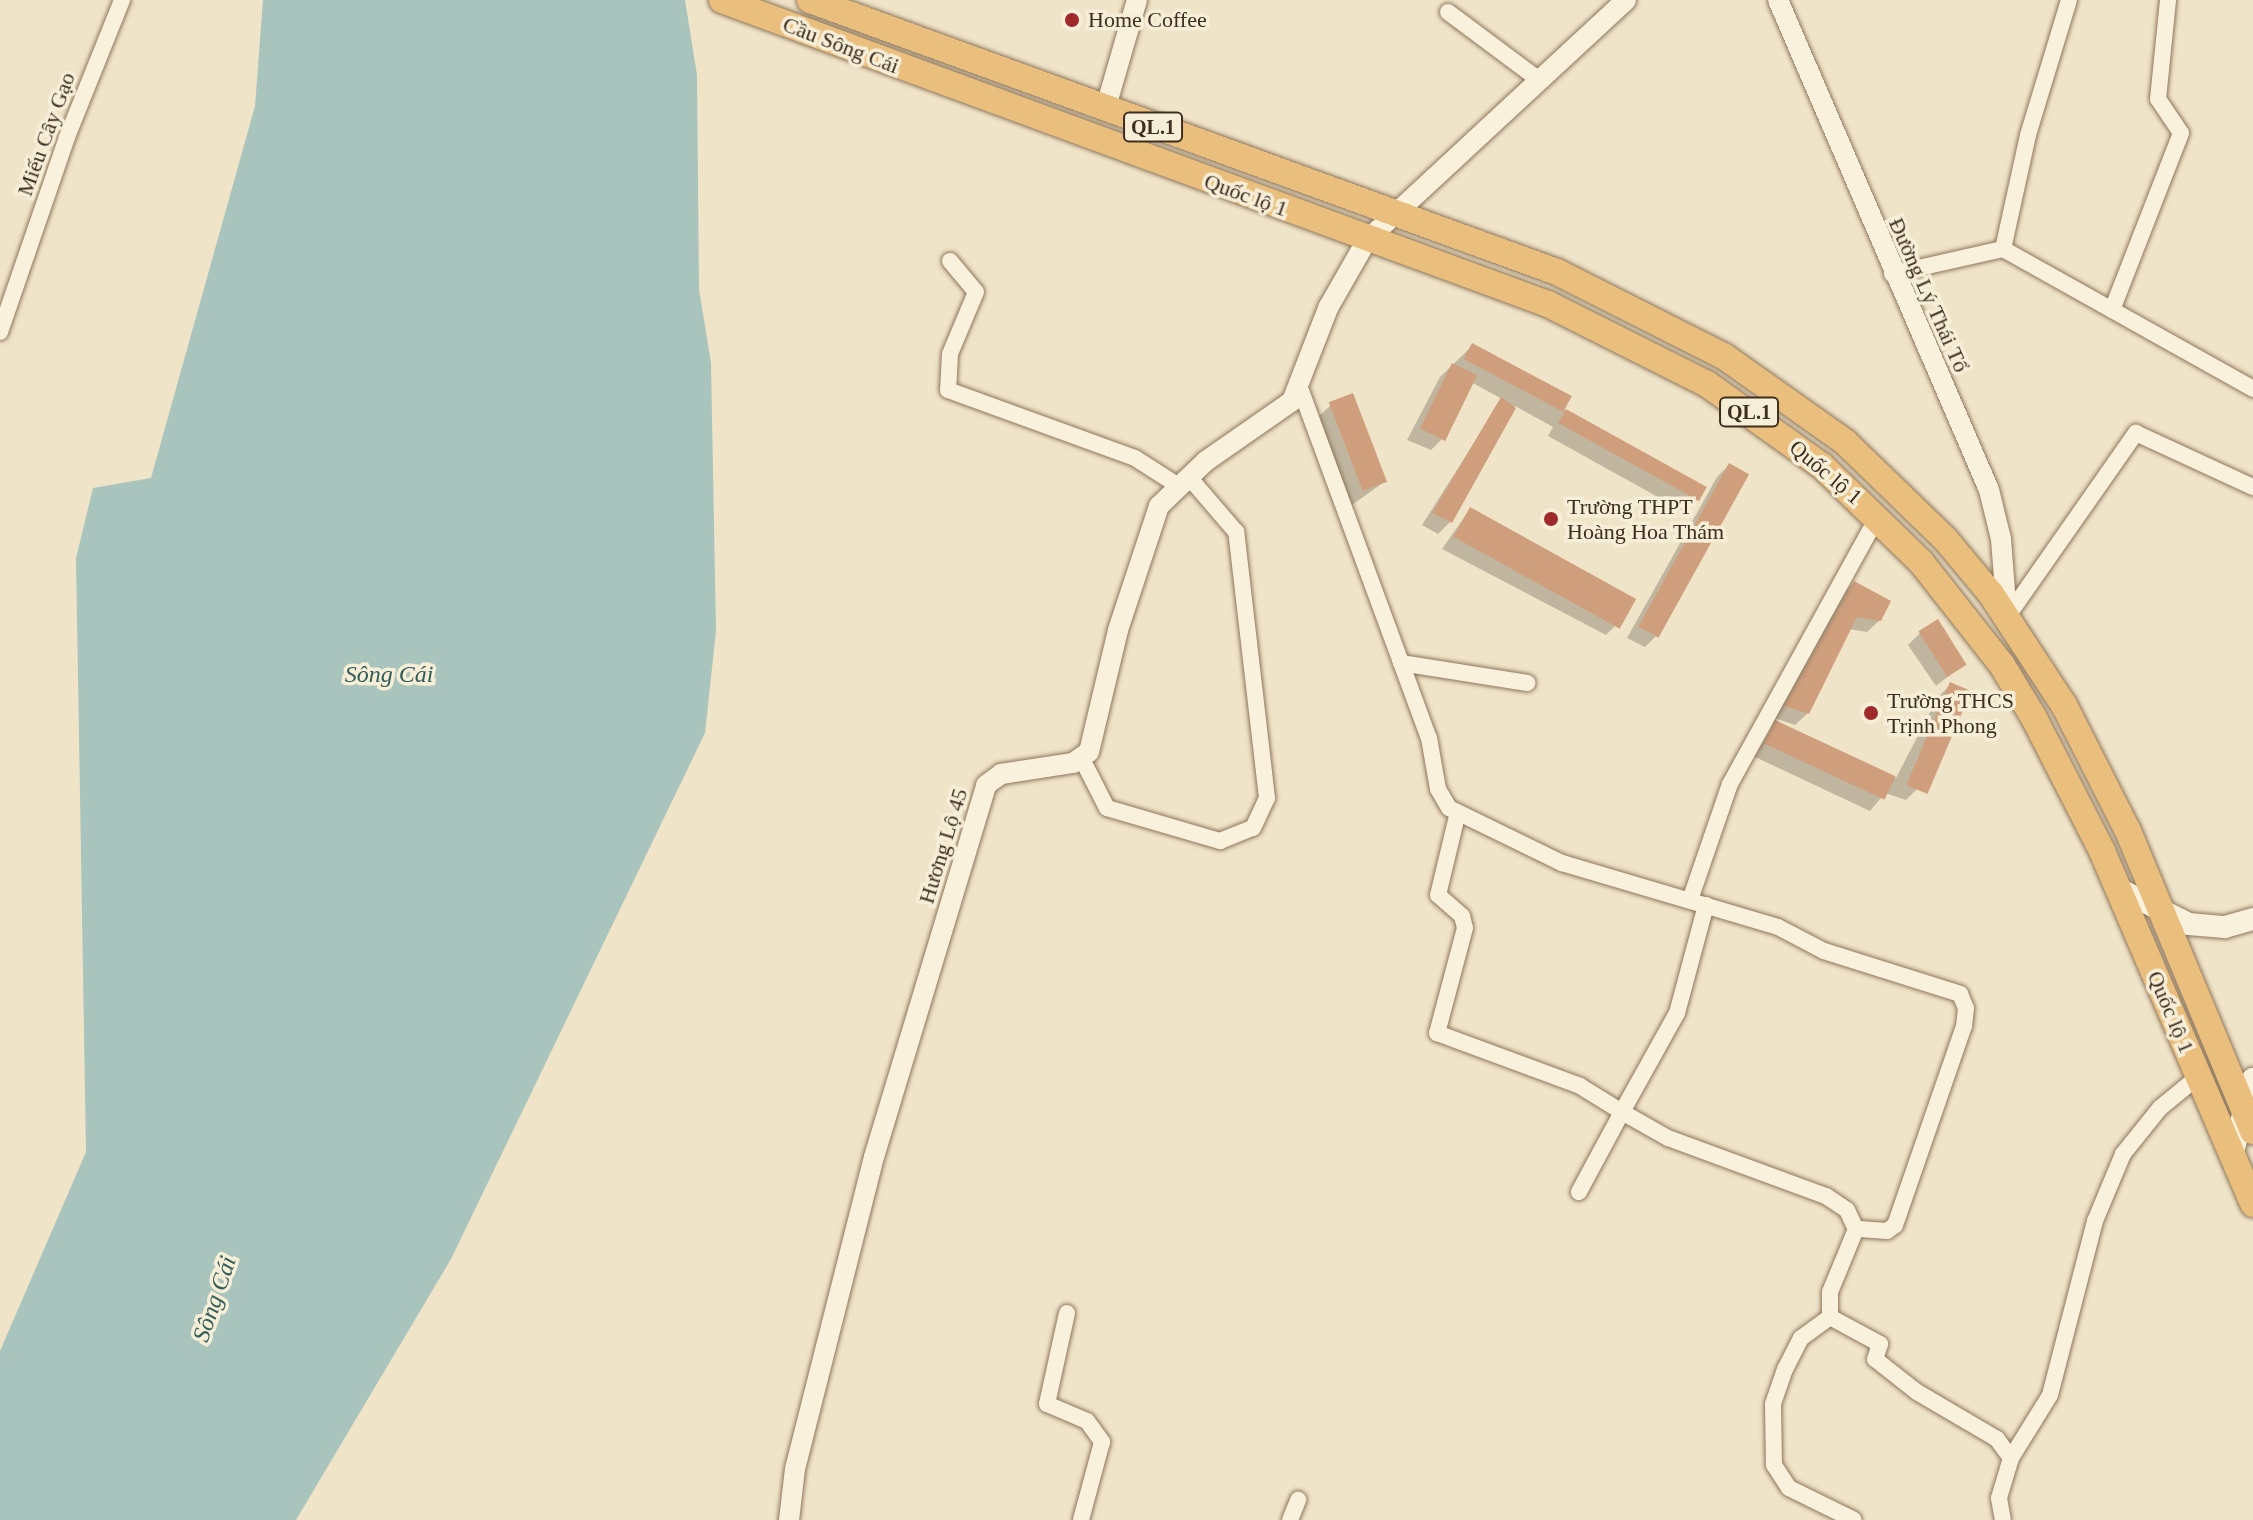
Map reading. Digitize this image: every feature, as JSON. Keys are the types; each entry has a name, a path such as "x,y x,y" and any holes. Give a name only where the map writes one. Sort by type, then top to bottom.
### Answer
{"highway":[{"name":"Cầu Sông Cái","path":"722,0 915,73"},
{"name":"Cầu Sông Cái","path":"810,0 913,39"},
{"name":"Quốc lộ 1","path":"913,39 1612,296 1737,365 1845,442 1899,491 2007,617 2098,766 2165,916 2249,1122"},
{"name":"Quốc lộ 1","path":"915,73 1548,304 1652,353 1769,425 1878,516 1921,562 2002,665 2065,775 2253,1204"}],"main road":[{"path":"2117,888 2165,916 2208,927 2253,919"},
{"path":"2232,1155 2249,1122 2253,1079"}],"street":[{"name":"Miếu Cây Gạo","path":"0,331 67,137 122,0"},
{"path":"1105,110 1137,0"},
{"path":"950,261 976,292 950,354 948,390 1135,458 1183,480 1236,532 1267,798 1253,828 1220,841 1107,808 1082,759 1092,745 1118,630 1159,506 1183,480 1281,410 1300,388 1328,308 1367,240 1626,0"},
{"name":"Đường Lý Thái Tổ","path":"1778,0 1892,274 1994,505 2007,617"},
{"path":"2003,249 2028,135 2069,0"},
{"path":"2112,310 2181,133 2158,99 2168,0"},
{"path":"1448,12 1538,79"},
{"path":"1892,274 2003,249 2253,389"},
{"path":"1300,388 1429,738 1438,789 1457,816 1562,863 1778,927 1824,951 1946,986 1965,1000 1964,1026 1937,1114 1895,1225 1887,1231 1856,1229"},
{"path":"2007,617 2136,433 2253,487"},
{"path":"1579,1192 1677,1013 1698,902 1730,784 1878,516"},
{"path":"1401,663 1527,683"},
{"name":"Hương Lộ 45","path":"789,1520 795,1469 874,1157 986,785 1001,774 1082,759"},
{"path":"1457,816 1438,895 1462,916 1465,928 1437,1033 1580,1086 1668,1138 1826,1196 1847,1210 1856,1229 1830,1292 1830,1317"},
{"path":"2003,1520 1999,1498 2011,1458 2050,1395 2095,1221 2123,1154 2160,1108 2199,1076"},
{"path":"1067,1313 1047,1404 1087,1421 1102,1442 1081,1520"},
{"path":"1830,1317 1880,1344 1875,1359 1917,1392 1985,1430 2011,1458"},
{"path":"1830,1317 1801,1338 1785,1369 1773,1404 1774,1465 1789,1488 1854,1520"},
{"path":"1290,1520 1298,1500"}],"water":[{"name":"Sông Cái","path":"263,0 685,0 697,75 699,289 711,363 716,631 705,733 451,1259 296,1520 0,1520 0,1351 86,1152 76,558 93,488 151,478 255,106"}],"building":[{"path":"1472,343 1572,396 1563,412 1464,359"},
{"path":"1452,363 1477,375 1445,441 1420,429"},
{"path":"1353,393 1387,482 1363,491 1329,402"},
{"path":"1501,397 1516,408 1452,523 1432,513"},
{"path":"1566,409 1707,487 1699,501 1558,423"},
{"path":"1729,463 1749,474 1658,638 1638,627"},
{"path":"1470,507 1636,599 1620,629 1454,537"},
{"path":"1854,581 1891,601 1881,621 1857,617 1809,714 1784,706"},
{"path":"1938,619 1967,665 1947,677 1918,631"},
{"path":"1950,682 1971,691 1927,794 1906,785"},
{"path":"1775,720 1896,776 1885,800 1764,744"}],"place":[{"name":"Home Coffee","path":"1072,20"},
{"name":"Trường THPT Hoàng Hoa Thám","path":"1551,519"},
{"name":"Trường THCS Trịnh Phong","path":"1871,713"}]}
